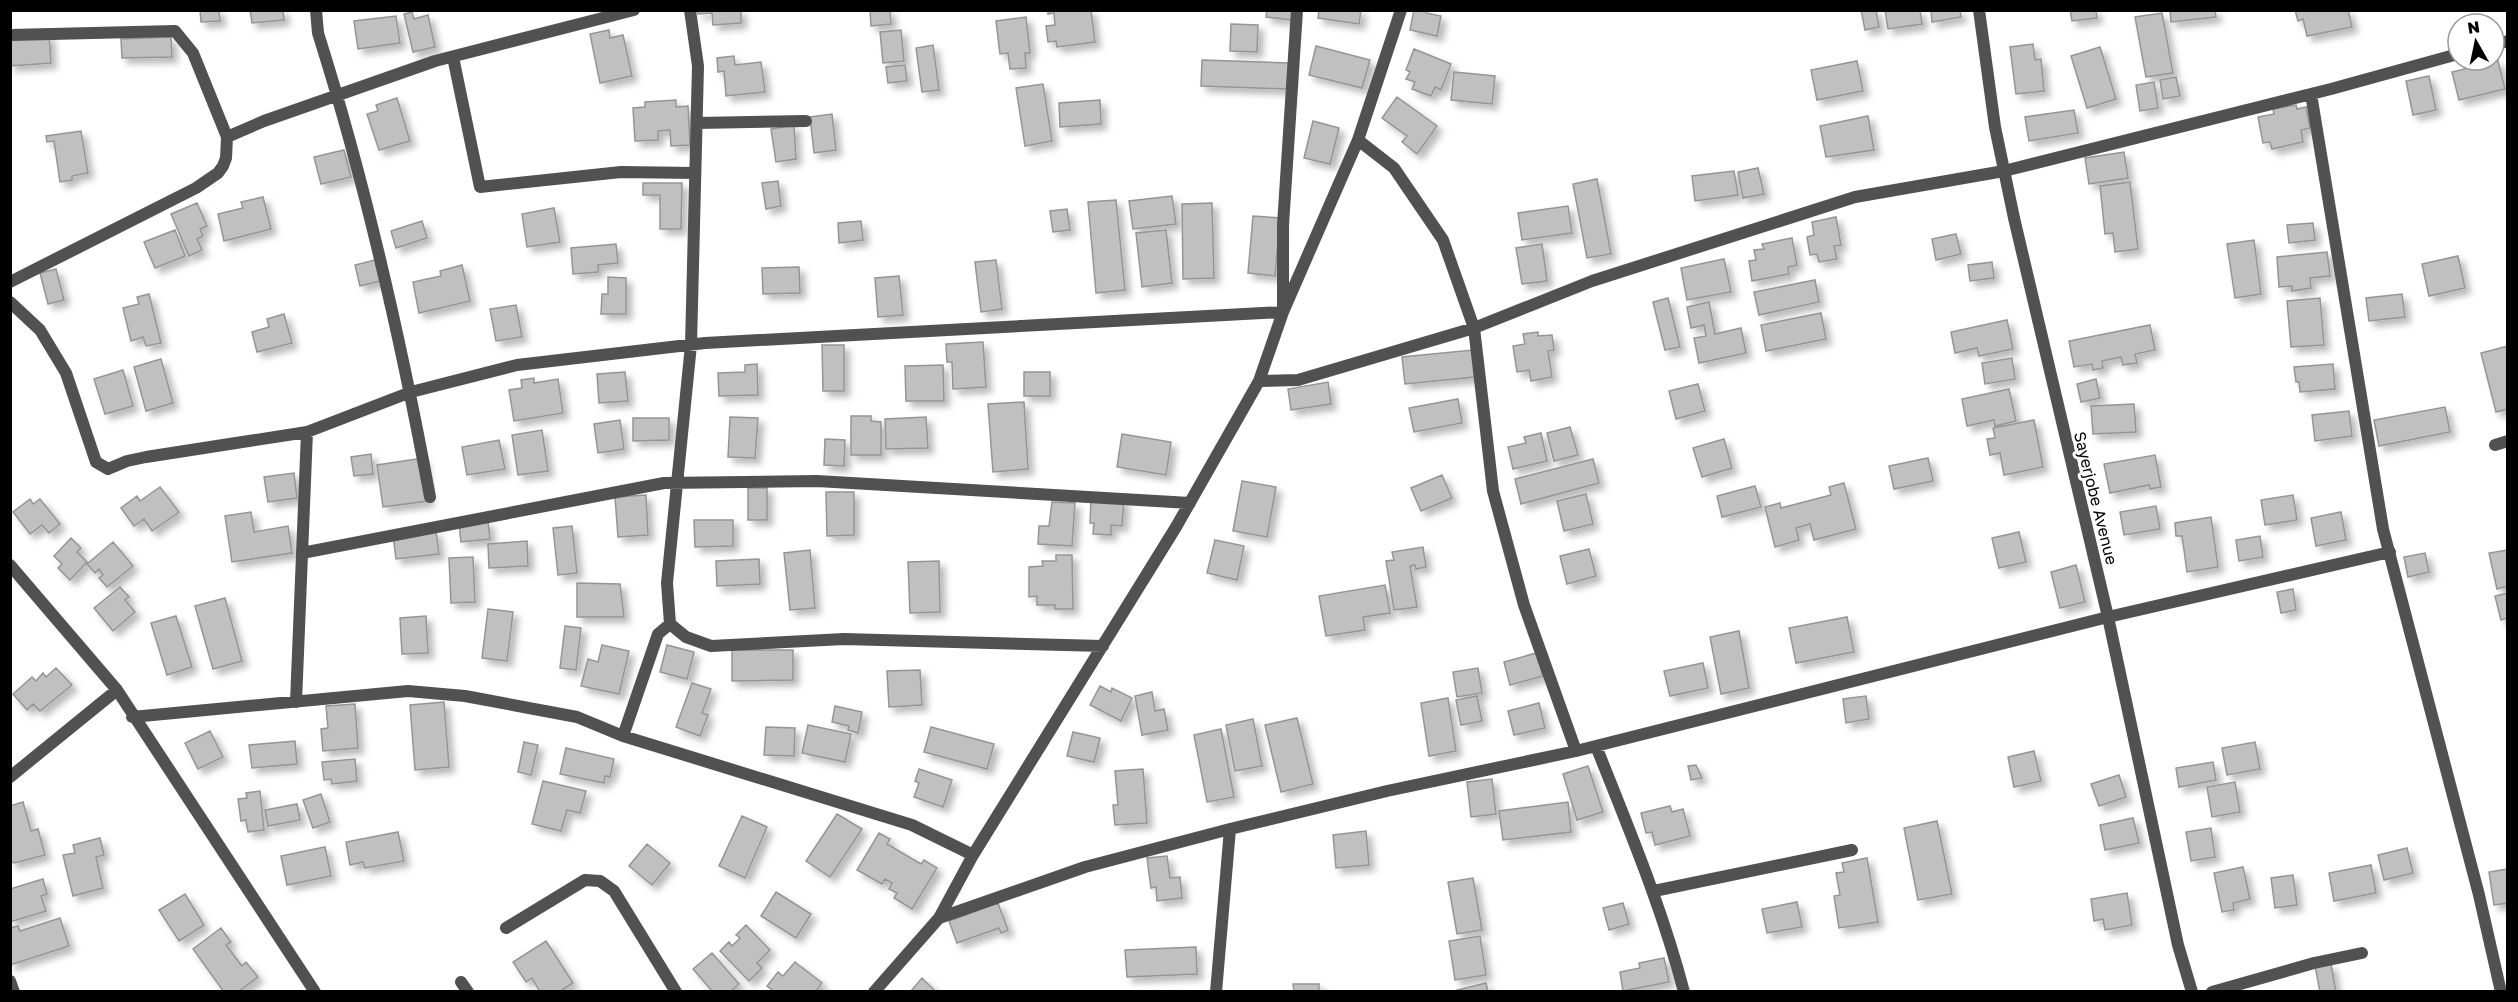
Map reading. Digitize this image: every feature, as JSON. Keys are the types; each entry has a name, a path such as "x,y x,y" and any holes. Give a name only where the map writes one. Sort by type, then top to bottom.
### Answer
{"street":[{"path":"316,10 318,33 338,95 365,195 411,392 430,496"},
{"path":"227,137 338,95 453,57 634,10"},
{"path":"690,10 698,66 691,345 679,483 667,583 670,624 686,637 711,646 844,639 1103,646"},
{"path":"1283,312 1283,225 1297,10"},
{"path":"874,992 939,918 973,855 1190,502 1258,381 1283,312 1358,140 1401,10"},
{"name":"Sayerjobe Avenue","path":"1979,10 1995,128 2034,310 2108,617 2176,935 2192,992"},
{"path":"10,35 176,31 193,53 227,137 226,158 218,173 196,188 10,282"},
{"path":"453,57 480,187 621,172 695,173"},
{"path":"1258,381 1298,380 1474,328 1592,281 1856,197 2004,171 2311,94 2446,57"},
{"path":"2311,94 2384,529 2479,895 2500,992"},
{"path":"697,123 806,121"},
{"path":"1358,140 1394,168 1443,240 1474,328 1493,491 1524,605 1576,751"},
{"path":"10,302 40,330 66,373 96,462 108,469 127,460 307,432 411,392 517,366 691,345 1283,312"},
{"path":"296,702 307,432"},
{"path":"2495,445 2508,441"},
{"path":"302,553 654,485 679,483 817,481 1190,502"},
{"path":"939,918 1085,867 1230,829 1387,791 1576,751 2108,617 2390,552"},
{"path":"10,565 117,690 132,717 167,763 315,992"},
{"path":"623,736 658,634 670,624"},
{"path":"10,777 117,690"},
{"path":"132,717 408,691 465,696 577,717 623,736 912,825 973,855"},
{"path":"1596,746 1654,891 1684,992"},
{"path":"1216,992 1230,829"},
{"path":"1654,891 1852,850"},
{"path":"506,928 585,880 600,881 614,891 676,992"},
{"path":"2212,992 2314,963 2362,953"},
{"path":"10,981 14,992"}],"building":[{"path":"200,10 219,10 220,21 201,22"},
{"path":"250,10 283,10 284,20 252,23"},
{"path":"697,10 741,10 741,23 713,25 712,13 698,14"},
{"path":"870,10 890,10 891,24 871,26"},
{"path":"1048,10 1091,10 1095,42 1057,47 1056,41 1048,42 1046,26 1055,25 1054,13 1048,14"},
{"path":"1267,10 1293,10 1292,20 1266,17"},
{"path":"1319,10 1361,10 1359,24 1318,18"},
{"path":"1414,10 1426,10 1426,13 1441,16 1437,36 1410,30"},
{"path":"1861,10 1876,10 1879,27 1865,30"},
{"path":"1885,10 1920,10 1922,24 1888,29"},
{"path":"1931,10 1960,10 1961,17 1932,22"},
{"path":"2070,10 2096,10 2097,18 2072,21"},
{"path":"2170,10 2215,10 2216,17 2171,22"},
{"path":"2295,10 2348,10 2352,27 2307,36 2303,19 2298,21"},
{"path":"412,12 414,19 428,15 435,47 413,52 404,14"},
{"path":"2162,13 2173,73 2146,77 2135,17"},
{"path":"396,16 400,43 358,49 354,21"},
{"path":"1026,17 1030,53 1025,53 1026,68 1010,69 1008,53 1000,54 996,21"},
{"path":"1231,24 1258,25 1257,52 1230,51"},
{"path":"609,30 610,38 623,35 632,76 600,83 590,34"},
{"path":"901,30 904,61 883,63 880,32"},
{"path":"49,34 51,63 10,66 10,38"},
{"path":"171,37 172,57 122,58 121,39"},
{"path":"2033,44 2035,60 2041,59 2044,91 2016,94 2010,47"},
{"path":"933,45 939,90 922,92 916,48"},
{"path":"1316,46 1370,60 1362,88 1309,75"},
{"path":"2100,47 2116,99 2087,108 2071,56"},
{"path":"1414,49 1451,64 1441,90 1435,87 1431,96 1412,89 1415,82 1406,79 1410,72 1406,70"},
{"path":"734,56 735,65 761,62 765,92 726,96 724,71 718,72 717,58"},
{"path":"1202,60 1288,63 1287,89 1201,86"},
{"path":"1857,61 1863,91 1817,100 1811,70"},
{"path":"905,65 907,81 888,83 886,67"},
{"path":"1454,72 1495,76 1492,104 1451,100"},
{"path":"2452,72 2501,72 2505,89 2459,100"},
{"path":"2429,76 2436,110 2413,115 2406,81"},
{"path":"2176,77 2180,96 2163,99 2160,80"},
{"path":"2154,82 2158,108 2140,111 2136,85"},
{"path":"1043,84 1052,141 1025,146 1016,88"},
{"path":"1397,97 1437,126 1417,154 1402,142 1407,136 1382,118"},
{"path":"397,98 410,141 379,150 367,114 378,111 376,105"},
{"path":"676,100 676,107 688,106 690,145 671,146 670,130 658,131 658,140 635,141 633,108 645,107 645,102"},
{"path":"1100,100 1101,124 1060,127 1059,103"},
{"path":"2296,105 2297,109 2306,107 2310,128 2301,130 2303,142 2272,149 2270,142 2263,143 2258,117 2274,114 2273,109"},
{"path":"2074,110 2078,133 2029,141 2025,117"},
{"path":"832,114 836,150 814,153 810,117"},
{"path":"1868,116 1874,150 1826,157 1820,126"},
{"path":"1313,121 1339,128 1330,164 1304,158"},
{"path":"794,125 796,159 776,162 771,129"},
{"path":"81,131 88,173 72,176 72,180 60,182 54,141 47,142 46,136"},
{"path":"344,150 351,177 321,184 314,157"},
{"path":"2124,152 2128,178 2089,184 2085,158"},
{"path":"1758,168 1764,194 1743,198 1738,172"},
{"path":"1734,171 1738,195 1695,201 1692,176"},
{"path":"1597,179 1611,254 1587,258 1573,184"},
{"path":"778,181 781,206 766,209 762,183"},
{"path":"2130,182 2138,249 2115,252 2113,233 2105,234 2100,186"},
{"path":"643,183 682,183 681,229 660,229 660,195 643,195"},
{"path":"1172,196 1176,224 1133,229 1129,201"},
{"path":"263,197 271,229 224,241 218,214 243,208 241,202"},
{"path":"1116,200 1125,290 1096,293 1088,202"},
{"path":"197,203 207,226 200,229 203,236 197,239 202,250 189,256 171,214"},
{"path":"1212,203 1214,278 1183,279 1182,204"},
{"path":"1568,206 1572,233 1522,240 1518,213"},
{"path":"554,208 560,242 527,247 522,214"},
{"path":"1067,209 1070,230 1053,232 1050,211"},
{"path":"1253,216 1280,218 1275,276 1248,273"},
{"path":"1836,217 1841,245 1834,246 1837,259 1819,262 1817,254 1810,255 1807,237 1814,235 1812,222"},
{"path":"422,221 427,238 396,248 391,231"},
{"path":"861,221 863,240 839,243 838,223"},
{"path":"2313,223 2315,240 2289,243 2287,225"},
{"path":"175,230 185,256 155,268 144,242"},
{"path":"1166,230 1172,283 1142,287 1136,233"},
{"path":"1956,234 1961,254 1936,260 1932,239"},
{"path":"1792,238 1797,265 1788,267 1789,274 1752,281 1749,261 1756,260 1754,250 1764,249 1762,244"},
{"path":"2254,240 2261,294 2235,298 2227,244"},
{"path":"616,244 618,263 598,265 598,272 573,274 571,248"},
{"path":"1542,244 1547,281 1522,284 1516,248"},
{"path":"2327,252 2330,276 2310,278 2311,288 2292,291 2292,286 2279,287 2277,257"},
{"path":"2458,256 2465,288 2429,296 2422,264"},
{"path":"1724,259 1731,292 1687,300 1681,268"},
{"path":"375,260 380,281 360,286 355,265"},
{"path":"996,260 1002,309 981,312 975,262"},
{"path":"1992,262 1994,278 1970,281 1968,265"},
{"path":"462,265 470,301 419,313 413,282 441,276 440,271"},
{"path":"799,267 800,293 763,294 762,268"},
{"path":"56,269 64,300 48,304 40,273"},
{"path":"899,276 903,315 878,317 875,278"},
{"path":"608,277 626,278 626,314 601,314 602,294 608,294"},
{"path":"1815,280 1819,302 1759,315 1754,292"},
{"path":"149,294 161,343 146,346 143,337 131,341 123,308 139,304 137,297"},
{"path":"2402,294 2405,317 2369,321 2366,298"},
{"path":"1668,298 1680,347 1665,350 1653,302"},
{"path":"2320,298 2324,345 2291,347 2287,301"},
{"path":"1709,302 1715,334 1741,328 1746,353 1699,363 1694,338 1706,336 1704,325 1691,328 1687,307"},
{"path":"516,305 522,337 496,341 490,309"},
{"path":"1821,313 1826,339 1766,351 1761,325"},
{"path":"284,314 292,343 257,352 252,332 269,327 267,319"},
{"path":"2007,320 2013,349 1979,356 1977,348 1955,353 1951,332"},
{"path":"2150,325 2155,350 2135,354 2137,363 2123,365 2121,357 2102,361 2103,368 2093,370 2092,364 2074,367 2069,341"},
{"path":"1538,332 1538,336 1552,335 1554,350 1548,351 1552,377 1531,381 1529,370 1517,372 1513,346 1525,344 1523,334"},
{"path":"983,342 986,387 953,389 952,362 947,362 946,344"},
{"path":"822,345 844,345 844,391 823,391"},
{"path":"2508,346 2508,409 2496,412 2481,353"},
{"path":"1473,350 1475,377 1405,384 1402,357"},
{"path":"2012,358 2015,379 1985,384 1982,363"},
{"path":"161,359 173,403 146,411 134,367"},
{"path":"757,364 758,395 719,396 718,373 745,372 745,365"},
{"path":"2333,364 2335,389 2300,392 2294,367"},
{"path":"943,365 944,401 906,401 905,366"},
{"path":"123,370 133,406 105,414 94,379"},
{"path":"625,372 628,401 599,403 597,374"},
{"path":"1024,372 1050,372 1050,396 1024,396"},
{"path":"534,378 534,383 558,379 563,413 514,421 509,390 522,388 521,380"},
{"path":"2096,379 2100,398 2081,402 2077,384"},
{"path":"1328,382 1331,404 1291,410 1288,389"},
{"path":"1698,384 1705,411 1676,419 1669,391"},
{"path":"2009,389 2016,421 1995,426 1994,420 1967,426 1962,399"},
{"path":"1458,399 1462,423 1414,432 1409,408"},
{"path":"1024,402 1028,469 993,472 988,404"},
{"path":"2134,404 2136,432 2093,434 2091,406"},
{"path":"2445,407 2450,432 2379,446 2374,420"},
{"path":"2349,411 2352,436 2315,441 2312,415"},
{"path":"851,416 871,416 871,421 881,422 881,455 851,455"},
{"path":"730,417 758,418 755,458 728,457"},
{"path":"926,417 928,448 886,449 885,419"},
{"path":"633,418 669,418 669,440 633,441"},
{"path":"620,420 624,449 598,453 594,424"},
{"path":"2034,420 2043,467 2004,475 2000,453 1990,455 1987,439 1995,438 1993,428"},
{"path":"1570,427 1578,455 1554,461 1547,433"},
{"path":"542,430 548,471 518,475 512,435"},
{"path":"1541,433 1547,461 1513,469 1508,447 1526,443 1524,437"},
{"path":"1122,434 1171,442 1166,475 1117,467"},
{"path":"825,439 845,440 844,466 824,465"},
{"path":"1724,439 1732,468 1702,477 1693,448"},
{"path":"499,440 505,469 467,475 462,447"},
{"path":"371,454 373,474 354,476 351,457"},
{"path":"2155,455 2161,487 2150,489 2149,485 2110,493 2104,464"},
{"path":"423,458 428,501 383,507 377,465"},
{"path":"1928,458 1933,481 1894,489 1889,466"},
{"path":"1593,459 1599,483 1521,504 1515,479"},
{"path":"294,473 297,498 268,502 264,477"},
{"path":"1442,475 1452,498 1421,511 1411,488"},
{"path":"1242,481 1276,487 1267,537 1233,531"},
{"path":"1844,483 1856,529 1814,540 1810,524 1796,528 1799,540 1775,547 1765,507 1780,503 1781,508 1831,495 1829,487"},
{"path":"1755,486 1761,507 1722,517 1717,496"},
{"path":"160,487 179,512 152,531 144,519 134,526 121,508 137,496 140,501"},
{"path":"748,488 767,488 767,520 748,520"},
{"path":"826,492 854,492 854,535 827,536"},
{"path":"1586,494 1593,524 1564,531 1557,501"},
{"path":"646,495 648,535 618,537 615,497"},
{"path":"2293,495 2297,520 2265,525 2261,500"},
{"path":"1091,498 1124,500 1122,526 1111,525 1111,535 1093,534 1094,523 1090,523"},
{"path":"30,499 33,504 40,499 60,524 49,533 42,525 30,534 13,512"},
{"path":"1052,502 1075,503 1072,546 1038,544 1039,526 1049,526"},
{"path":"2156,506 2160,529 2124,535 2120,512"},
{"path":"251,512 254,532 288,526 292,553 232,562 225,516"},
{"path":"2341,512 2346,540 2316,546 2311,518"},
{"path":"2211,517 2218,567 2187,572 2182,536 2176,536 2175,523"},
{"path":"694,520 733,520 733,546 695,547"},
{"path":"488,521 490,539 461,542 459,524"},
{"path":"572,526 577,573 558,575 553,528"},
{"path":"436,531 439,554 396,559 393,536"},
{"path":"2019,532 2026,562 1999,568 1992,538"},
{"path":"2260,536 2263,557 2239,561 2236,540"},
{"path":"71,538 81,548 77,552 87,562 70,580 58,568 62,564 54,556"},
{"path":"1215,540 1244,546 1237,580 1207,573"},
{"path":"527,541 528,566 489,568 488,544"},
{"path":"113,542 133,566 107,587 99,578 103,575 99,569 95,573 87,564"},
{"path":"1423,547 1426,567 1416,569 1415,565 1410,566 1417,607 1394,610 1386,561 1394,560 1392,552"},
{"path":"1589,549 1596,576 1567,584 1560,556"},
{"path":"810,550 815,608 790,610 784,553"},
{"path":"2508,550 2508,586 2497,589 2489,553"},
{"path":"2425,553 2429,572 2408,577 2404,557"},
{"path":"1056,555 1072,555 1073,609 1055,609 1055,605 1037,605 1037,596 1029,597 1029,567 1043,566 1042,561 1056,561"},
{"path":"473,557 475,602 451,603 449,558"},
{"path":"759,559 760,584 717,586 716,561"},
{"path":"939,561 940,612 910,613 908,562"},
{"path":"2076,565 2085,602 2060,608 2051,572"},
{"path":"577,583 620,584 624,617 577,617"},
{"path":"1385,585 1390,613 1363,617 1365,630 1326,636 1319,596"},
{"path":"120,587 129,597 125,600 135,612 113,631 94,608"},
{"path":"2293,589 2296,610 2281,613 2277,592"},
{"path":"2508,593 2508,622 2507,618 2501,620 2495,596"},
{"path":"225,598 242,661 213,669 195,606"},
{"path":"488,609 513,612 507,661 482,658"},
{"path":"176,616 192,667 167,675 151,623"},
{"path":"426,616 428,653 402,654 400,618"},
{"path":"1847,617 1854,652 1796,663 1789,628"},
{"path":"565,626 581,628 576,670 560,668"},
{"path":"1739,631 1749,688 1721,694 1710,637"},
{"path":"602,645 629,651 619,694 581,686 588,659 598,662"},
{"path":"667,645 694,652 687,679 660,672"},
{"path":"732,650 793,650 793,680 732,681"},
{"path":"1536,653 1543,676 1510,685 1504,662"},
{"path":"1703,663 1708,688 1670,696 1664,671"},
{"path":"56,668 72,685 40,711 33,704 27,710 13,694 32,677 36,681 43,673 46,677"},
{"path":"1478,668 1482,693 1457,697 1453,672"},
{"path":"920,670 922,705 889,707 887,671"},
{"path":"692,683 711,689 702,713 708,715 700,736 676,727"},
{"path":"1100,686 1111,692 1112,688 1132,698 1121,721 1090,705"},
{"path":"1152,692 1155,711 1164,709 1168,730 1142,735 1135,696"},
{"path":"1477,696 1482,721 1461,725 1456,700"},
{"path":"1866,696 1869,719 1846,723 1843,699"},
{"path":"1448,698 1456,751 1429,756 1421,703"},
{"path":"444,702 449,767 415,770 410,705"},
{"path":"1539,703 1545,728 1514,735 1508,711"},
{"path":"355,704 358,748 323,751 321,729 328,728 326,706"},
{"path":"835,706 862,712 858,733 848,730 849,726 832,722"},
{"path":"1297,718 1313,784 1281,792 1265,725"},
{"path":"1253,719 1262,766 1235,771 1226,725"},
{"path":"808,725 851,734 845,762 802,753"},
{"path":"766,727 795,728 794,756 764,755"},
{"path":"931,727 994,744 987,769 924,752"},
{"path":"1221,729 1234,797 1207,802 1194,735"},
{"path":"210,731 223,757 198,769 185,743"},
{"path":"1073,732 1100,738 1094,762 1067,756"},
{"path":"295,741 297,764 252,768 249,745"},
{"path":"524,742 538,745 531,775 518,772"},
{"path":"2255,742 2260,769 2227,775 2222,748"},
{"path":"566,748 614,759 610,777 605,776 604,783 560,774"},
{"path":"2034,751 2041,781 2014,787 2008,757"},
{"path":"355,759 357,781 332,784 331,779 324,780 322,762"},
{"path":"2213,762 2216,780 2179,787 2176,768"},
{"path":"1696,765 1702,778 1691,780 1688,766"},
{"path":"1588,766 1603,812 1577,820 1563,774"},
{"path":"919,769 952,780 943,807 914,797 919,783 915,781"},
{"path":"1143,769 1147,823 1115,825 1113,805 1118,805 1115,771"},
{"path":"2119,775 2126,797 2099,806 2091,784"},
{"path":"1492,779 1496,814 1471,817 1467,782"},
{"path":"543,781 586,791 580,813 567,810 561,831 532,824"},
{"path":"2235,782 2240,812 2212,817 2207,787"},
{"path":"260,791 264,830 248,832 246,820 241,821 238,799 247,798 246,793"},
{"path":"321,794 330,822 313,828 303,800"},
{"path":"23,802 31,831 38,829 45,855 14,863 10,860 10,806"},
{"path":"1568,802 1571,832 1503,840 1499,811"},
{"path":"297,804 300,820 268,826 265,810"},
{"path":"1670,806 1672,812 1683,809 1690,836 1655,845 1652,832 1646,833 1641,813"},
{"path":"837,814 862,829 830,877 806,861"},
{"path":"742,816 767,827 745,878 719,866"},
{"path":"2133,818 2139,843 2105,850 2100,825"},
{"path":"1937,821 1952,894 1918,900 1904,828"},
{"path":"2211,828 2215,857 2191,861 2186,832"},
{"path":"1366,831 1369,865 1336,868 1333,835"},
{"path":"398,832 404,861 365,868 363,862 350,865 346,842"},
{"path":"879,833 890,839 887,844 921,864 924,860 937,868 912,909 894,898 897,893 889,889 892,883 885,879 882,884 857,870"},
{"path":"100,838 104,855 96,857 103,888 73,896 63,855 75,853 73,845"},
{"path":"647,844 670,863 652,885 629,866"},
{"path":"325,847 331,876 287,885 281,856"},
{"path":"2407,848 2413,873 2384,880 2378,855"},
{"path":"1167,856 1170,878 1180,877 1182,898 1157,901 1156,887 1151,888 1147,858"},
{"path":"1867,858 1878,922 1839,928 1834,896 1840,895 1836,873 1844,872 1842,863"},
{"path":"2371,865 2376,893 2334,901 2329,873"},
{"path":"2243,867 2250,899 2233,903 2234,910 2222,912 2214,873"},
{"path":"2508,869 2508,903 2494,905 2489,872"},
{"path":"2293,875 2297,905 2275,908 2271,878"},
{"path":"1473,878 1482,930 1457,934 1448,882"},
{"path":"43,879 47,894 41,896 46,911 10,922 10,889"},
{"path":"776,892 811,914 796,938 761,916"},
{"path":"2127,893 2132,925 2105,930 2103,919 2094,921 2091,899"},
{"path":"185,894 204,925 179,941 159,910"},
{"path":"1797,902 1802,927 1767,933 1762,909"},
{"path":"998,903 1008,930 1001,933 999,928 957,943 949,921"},
{"path":"1623,903 1629,924 1609,930 1603,908"},
{"path":"60,918 69,946 10,965 10,928 18,926 20,931"},
{"path":"746,925 770,950 757,963 762,968 749,981 720,951 729,942 732,946 740,938 736,935"},
{"path":"221,928 231,942 226,945 242,966 246,962 258,977 238,992 224,992 193,949"},
{"path":"1480,936 1486,975 1455,980 1449,941"},
{"path":"546,941 573,983 559,992 540,992 532,978 526,982 513,962"},
{"path":"1196,947 1197,974 1127,977 1125,950"},
{"path":"712,953 739,984 730,992 713,992 693,969"},
{"path":"1664,958 1669,982 1623,991 1620,972 1640,968 1639,963"},
{"path":"795,962 822,983 815,992 775,992 767,986 778,972 783,976"},
{"path":"2331,964 2336,992 2320,992 2315,966"},
{"path":"922,978 936,992 910,992"},
{"path":"1486,983 1488,992 1457,992 1457,990"},
{"path":"1293,984 1319,984 1319,992 1294,992"}]}
